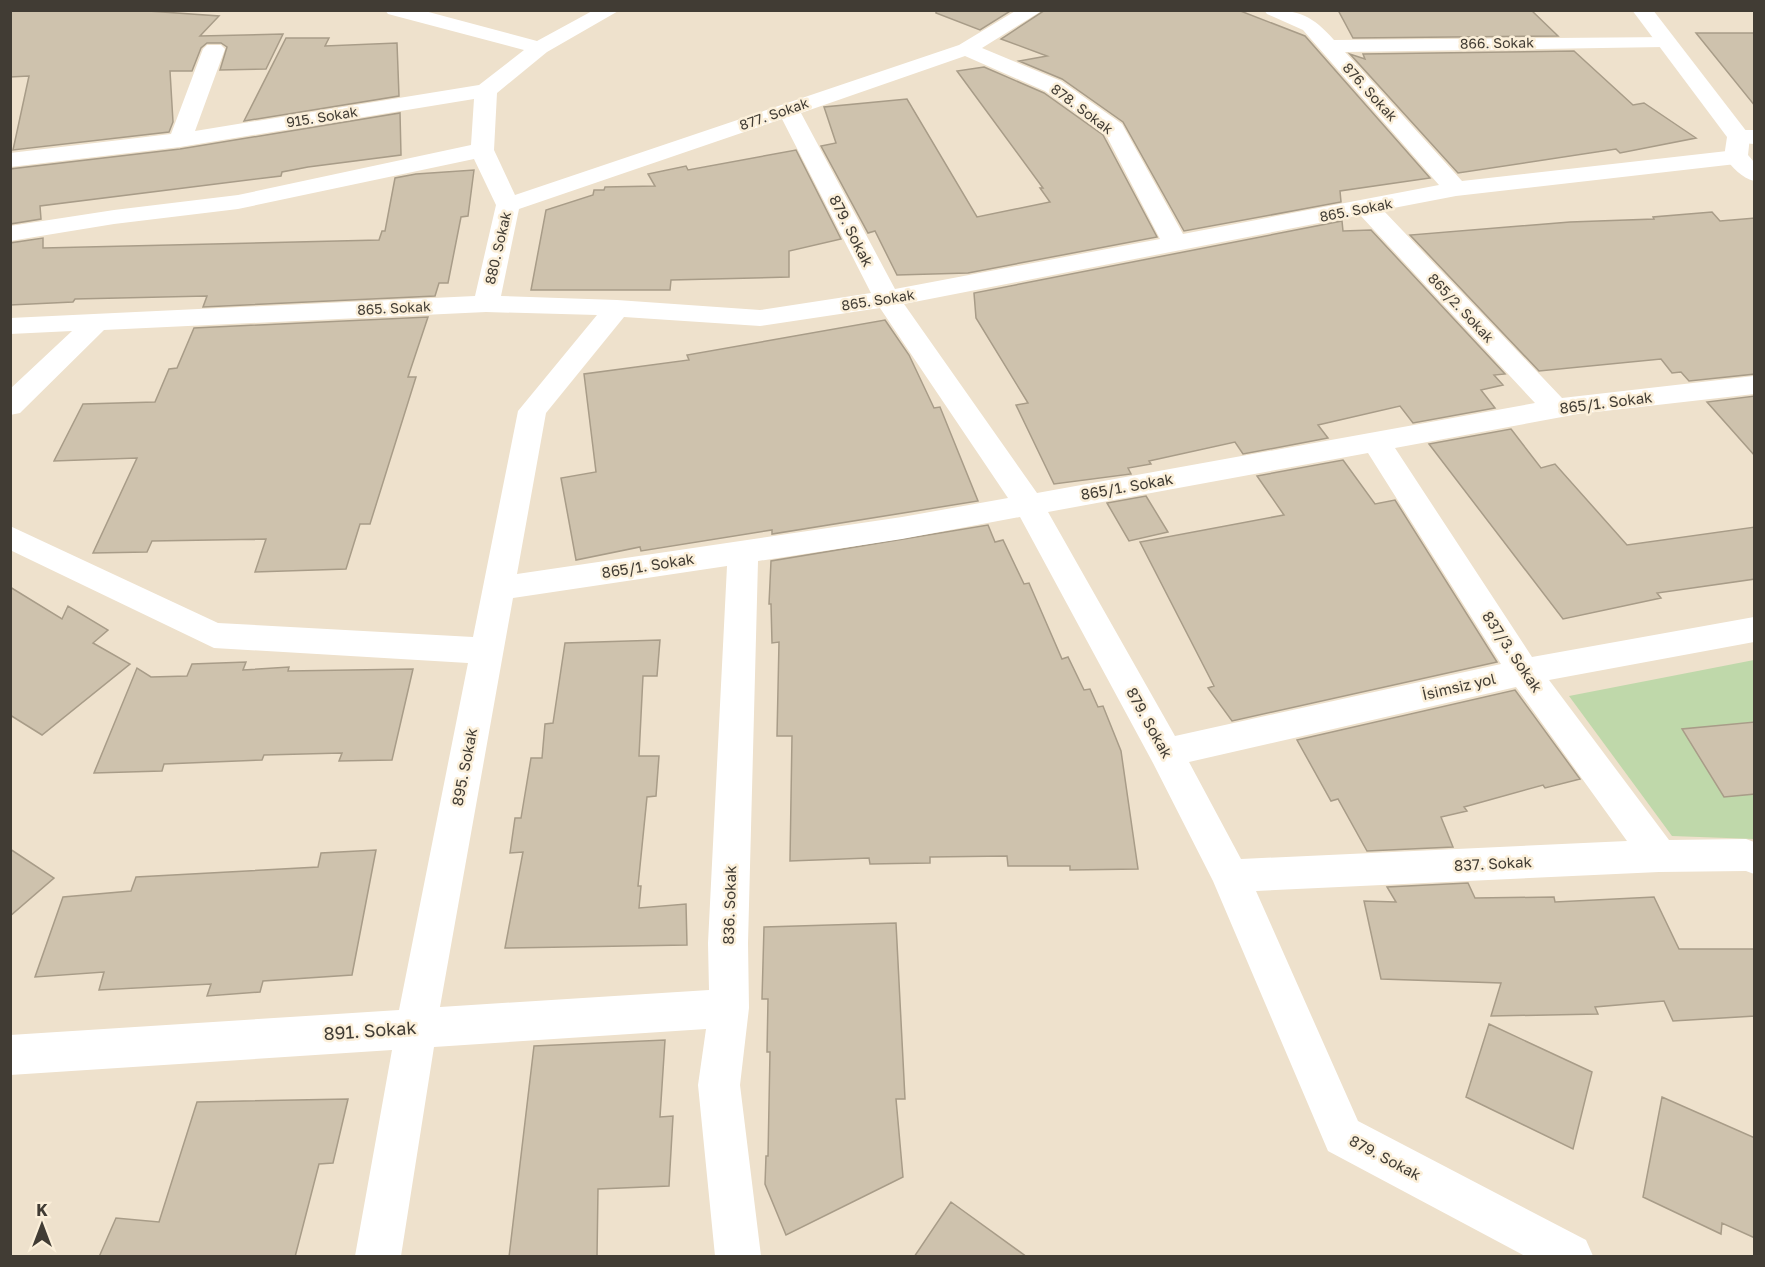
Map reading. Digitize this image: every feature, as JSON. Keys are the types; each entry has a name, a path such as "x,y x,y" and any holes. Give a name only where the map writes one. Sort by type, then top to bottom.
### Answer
{"street":[{"path":"395,10 540,48"},
{"name":"915. Sokak","path":"10,160 180,140 486,91 540,48 610,10"},
{"name":"877. Sokak","path":"508,205 966,49 1033,10"},
{"name":"876. Sokak","path":"1274,10 1310,26 1456,189"},
{"path":"1642,10 1743,143 1755,174"},
{"name":"866. Sokak","path":"1329,46 1664,40"},
{"path":"180,140 214,49"},
{"name":"878. Sokak","path":"966,49 1053,86 1114,129 1176,245"},
{"name":"880. Sokak","path":"486,91 482,150 508,205 486,304"},
{"name":"879. Sokak","path":"788,109 887,299 1029,505 1166,753 1230,876 1343,1136 1570,1257"},
{"name":"865. Sokak","path":"10,326 486,304 617,308 760,318 887,299 1176,245 1456,189 1743,143"},
{"path":"10,234 114,217 238,202 482,150"},
{"name":"865/2. Sokak","path":"1366,208 1556,409"},
{"name":"895. Sokak","path":"378,1257 416,1028 532,411 617,308"},
{"path":"10,406 96,323"},
{"name":"865/1. Sokak","path":"500,588 743,552 1029,505 1556,409 1755,385"},
{"name":"837/3. Sokak","path":"1376,442 1524,672 1659,856"},
{"path":"10,537 214,635 486,651"},
{"name":"836. Sokak","path":"738,1257 719,1085 729,1008 728,943 743,552"},
{"name":"İsimsiz yol","path":"1166,753 1524,672 1755,629"},
{"name":"837. Sokak","path":"1230,876 1659,856 1746,855 1755,858"},
{"name":"891. Sokak","path":"10,1054 729,1008"}],"green space":[{"path":"1754,660 1754,839 1672,836 1569,696"}],"building":[{"path":"10,10 134,10 219,16 200,36 283,34 266,69 220,70 227,47 221,43 207,43 201,48 192,71 170,71 173,122 169,132 13,150 29,76 10,77"},
{"path":"936,10 1012,10 980,30 936,13"},
{"path":"1045,10 1238,10 1305,36 1430,178 1340,191 1341,202 1184,231 1123,122 1062,79 1019,61 1047,56 1001,39"},
{"path":"1338,10 1531,10 1558,36 1353,38"},
{"path":"1696,33 1755,33 1755,106"},
{"path":"286,38 329,38 325,46 397,43 399,96 244,121"},
{"path":"1574,51 1633,105 1644,103 1696,138 1620,153 1616,149 1458,173 1350,54 1365,59 1363,54"},
{"path":"984,67 1044,93 1103,135 1157,237 968,273 897,275 875,231 868,233 821,146 836,143 824,107 907,99 977,217 1050,202 1040,188 1043,188 957,71"},
{"path":"400,113 401,155 308,167 282,172 281,176 40,206 41,219 10,224 10,169 180,149"},
{"path":"796,150 841,239 789,251 789,277 671,280 670,290 531,290 546,210 593,195 594,190 604,190 605,187 655,186 648,174 686,166 688,170"},
{"path":"474,170 468,216 461,217 448,283 439,283 435,296 203,307 207,296 75,299 73,302 10,305 10,243 43,238 43,248 379,240 382,231 385,231 395,178 416,174"},
{"path":"1712,212 1720,221 1755,218 1755,374 1689,381 1681,372 1672,373 1661,359 1539,371 1410,235 1570,222 1654,219 1653,217"},
{"path":"1342,221 1343,231 1371,230 1505,374 1494,375 1503,385 1481,390 1495,408 1413,423 1400,406 1318,425 1328,438 1243,454 1235,442 1149,461 1151,464 1128,468 1131,474 1054,484 1016,405 1028,403 976,318 974,293"},
{"path":"428,317 408,377 416,377 370,524 360,524 346,569 255,572 266,539 152,541 147,552 93,553 137,458 54,461 83,404 155,402 169,369 177,368 194,328"},
{"path":"885,320 909,355 934,408 940,407 978,501 772,534 772,530 641,551 640,547 576,560 561,478 596,472 584,374 689,360 687,355"},
{"path":"1755,396 1755,456 1707,402"},
{"path":"1511,429 1541,468 1555,464 1627,545 1755,527 1755,579 1657,593 1661,598 1563,619 1429,444"},
{"path":"1343,460 1375,504 1395,500 1497,662 1232,721 1208,688 1214,686 1140,542 1284,515 1257,476"},
{"path":"1146,496 1168,532 1129,541 1107,503"},
{"path":"988,525 995,542 1003,540 1024,584 1029,583 1062,659 1068,657 1084,690 1090,689 1098,707 1103,706 1121,751 1138,869 1070,870 1070,866 1008,866 1007,856 930,857 930,863 870,864 869,858 790,861 792,736 777,736 779,642 772,643 771,604 769,604 771,561"},
{"path":"10,587 62,619 68,606 108,630 93,643 130,664 42,735 10,715"},
{"path":"660,640 657,676 643,676 639,756 659,756 656,796 647,797 638,886 641,886 639,908 686,904 687,945 505,948 523,852 510,853 515,818 521,818 531,758 542,758 545,724 553,723 565,643"},
{"path":"246,662 243,670 289,667 288,671 413,669 392,760 339,761 342,753 264,755 262,760 164,764 162,771 94,773 137,668 151,677 187,676 192,664"},
{"path":"1515,690 1580,779 1545,788 1543,785 1464,807 1467,811 1441,817 1453,847 1367,851 1338,799 1331,801 1297,740"},
{"path":"1755,722 1755,794 1724,797 1682,729"},
{"path":"10,849 54,878 10,916"},
{"path":"376,850 352,975 263,981 260,992 207,996 211,984 99,990 104,972 35,977 63,897 131,891 136,877 318,867 321,853"},
{"path":"1468,883 1475,898 1554,897 1555,902 1654,897 1679,949 1755,949 1755,1016 1673,1021 1664,1001 1595,1007 1598,1014 1491,1016 1501,983 1381,979 1364,901 1396,902 1387,887"},
{"path":"896,923 905,1099 896,1099 903,1177 786,1235 765,1184 766,1156 768,1156 770,1052 767,1052 768,999 762,999 764,927"},
{"path":"1489,1024 1592,1072 1573,1149 1466,1097"},
{"path":"665,1040 660,1117 673,1116 669,1186 598,1189 597,1257 509,1257 534,1046"},
{"path":"1662,1097 1755,1138 1755,1238 1722,1223 1721,1234 1643,1197"},
{"path":"348,1099 333,1163 319,1164 295,1257 99,1257 116,1218 159,1222 197,1102"},
{"path":"951,1202 1027,1257 914,1257"}]}
